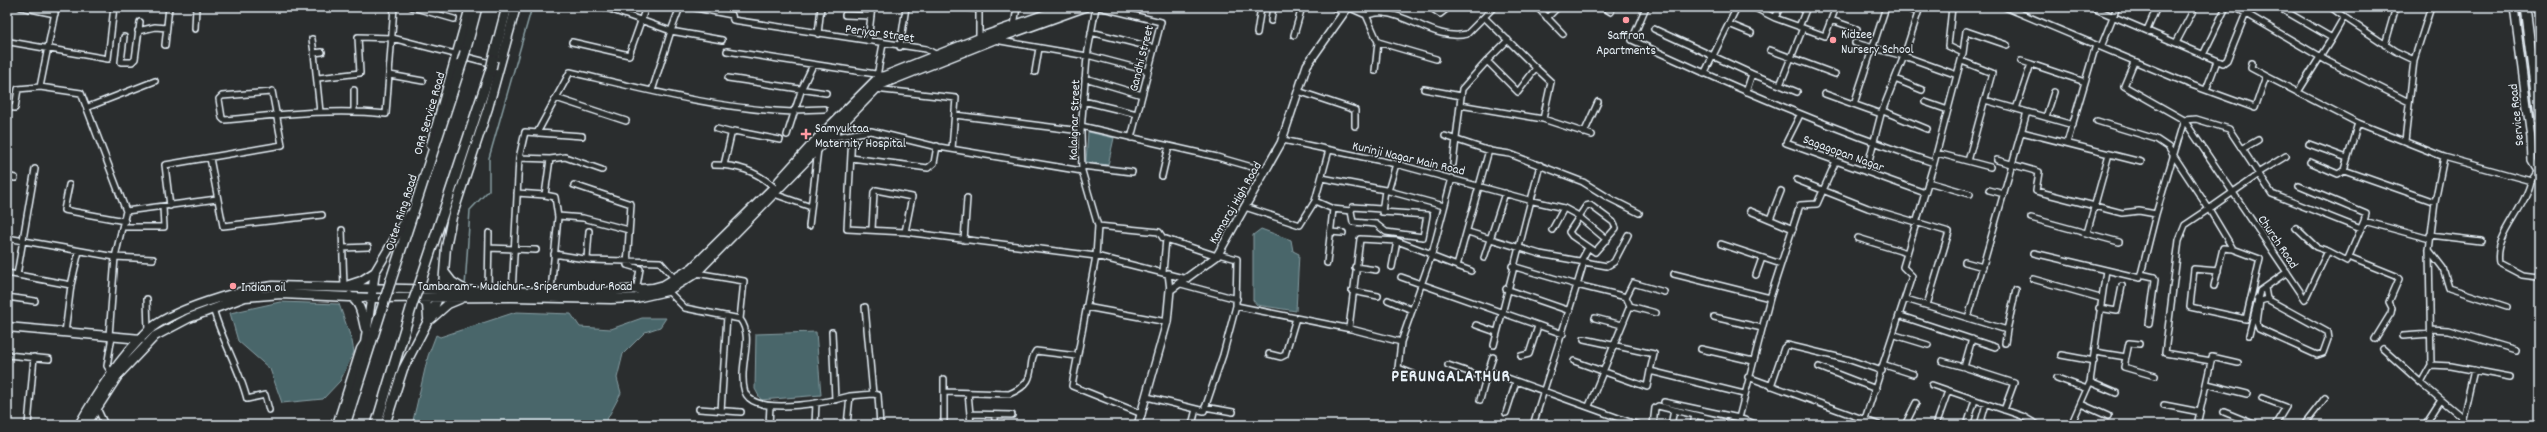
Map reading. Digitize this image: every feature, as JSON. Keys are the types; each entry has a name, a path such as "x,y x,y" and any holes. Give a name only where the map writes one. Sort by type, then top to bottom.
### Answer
{"highway":[{"name":"Outer Ring Road","path":"345,425 477,7"},
{"path":"376,425 413,302 491,69 507,7"},
{"path":"2525,7 2540,124"}],"main road":[{"name":"ORR Service Road","path":"337,425 366,334 375,272 411,211 461,56 470,7"},
{"path":"385,425 403,369 440,294 445,273 446,247 452,217 501,66 516,7"},
{"name":"Tambaram - Mudichur - Sriperumbudur Road","path":"471,294 488,291 512,294 551,291 586,293 665,288 675,279 692,268 774,191 870,84 887,75 939,58 979,42 1043,11 1066,7"},
{"name":"Tambaram - Mudichur - Sriperumbudur Road","path":"979,42 993,40 1086,7"},
{"name":"Tambaram - Mudichur - Sriperumbudur Road","path":"79,425 143,342 148,331 164,320 247,289 273,286 330,287 440,294 512,294 611,299 636,298 665,288 696,273 774,191 875,89 939,58"},
{"path":"330,287 344,286 361,281 375,272"},
{"path":"445,273 457,286 471,294"},
{"name":"Tambaram - Mudichur - Sriperumbudur Road","path":"86,425 94,406 112,374 143,342 168,328 213,308 245,297 266,294 372,298 422,297 440,294"},
{"path":"427,323 448,304 471,294"},
{"path":"348,296 356,300 360,308 366,334"},
{"path":"422,297 428,310 427,323"},
{"path":"7,327 110,336 143,342"}],"street":[{"path":"21,7 55,14"},
{"path":"40,87 49,49 56,7"},
{"path":"10,42 108,59 114,7"},
{"path":"165,45 169,7"},
{"path":"195,28 196,7"},
{"path":"170,206 165,165 282,145 277,115 272,92 222,96 219,99 222,118 224,120 277,115 320,112 354,111 386,114 394,7"},
{"path":"412,7 429,9 454,19"},
{"path":"604,7 671,31 722,40"},
{"path":"572,42 629,55 646,7"},
{"path":"652,91 680,7"},
{"path":"818,34 821,7"},
{"path":"868,41 872,7"},
{"path":"900,47 906,7"},
{"path":"954,7 979,8 979,42"},
{"path":"1014,26 1017,7"},
{"name":"Kalaignar Street","path":"1096,7 1087,56 1081,128 1082,169 1098,226 1096,256 1072,386 1142,414"},
{"name":"Gandhi Street","path":"1099,7 1161,22 1131,138"},
{"path":"1257,33 1262,7"},
{"path":"1271,21 1273,7"},
{"path":"1294,35 1302,7"},
{"path":"1333,7 1347,9 1366,15 1384,13 1446,34 1467,34 1494,7"},
{"path":"1430,7 1440,14 1449,7"},
{"path":"1537,7 1563,34"},
{"path":"1547,18 1558,7"},
{"path":"1603,7 1611,12"},
{"path":"1646,7 1632,40 1704,74 1800,115 1872,143 1934,163"},
{"path":"1704,74 1736,7"},
{"path":"1753,7 1776,18 1825,36 1836,7"},
{"path":"1776,18 1780,7"},
{"path":"1780,85 1801,28 1806,7"},
{"path":"1854,104 1886,7"},
{"path":"1866,172 1872,143 1882,112 1904,56 1919,10 1901,7"},
{"path":"1952,7 1948,46 1963,53"},
{"path":"2005,7 2134,62 2255,108 2266,76"},
{"path":"2091,7 2222,63 2227,60 2246,13"},
{"path":"2067,143 2085,82 2099,46 2117,7"},
{"path":"2147,30 2157,7"},
{"path":"2176,43 2195,7"},
{"path":"2203,55 2226,7"},
{"path":"2235,7 2321,57 2409,102"},
{"path":"2278,7 2332,38"},
{"path":"2331,7 2385,45 2414,60"},
{"path":"2385,45 2396,7"},
{"path":"2405,141 2414,60 2431,7"},
{"name":"Service Road","path":"2514,7 2531,138 2531,158 2539,168"},
{"name":"Periyar Street","path":"696,8 732,15 733,20 900,47 926,49 939,58"},
{"name":"Kamaraj High Road","path":"1170,290 1184,282 1218,255 1282,140 1307,65 1347,9"},
{"path":"845,15 871,16"},
{"path":"1366,15 1378,42 1375,71"},
{"path":"1484,17 1551,82 1542,119"},
{"path":"2298,92 2321,57 2344,17"},
{"path":"1831,20 1857,29"},
{"path":"124,37 121,62 132,62 135,59 140,22"},
{"path":"1729,24 1751,33"},
{"path":"138,31 155,27 167,28"},
{"path":"1654,29 1713,57 1797,92"},
{"path":"1863,425 1885,365 1906,299 1912,276 1903,267 1915,222 1937,153 1962,61 1966,31 2006,45"},
{"path":"1091,32 1154,48"},
{"path":"318,78 360,73 358,37 392,38 501,66"},
{"path":"312,39 318,78 320,112"},
{"path":"993,40 1087,56 1148,71"},
{"path":"1453,164 1462,89 1508,40"},
{"path":"1378,42 1436,59"},
{"path":"1855,43 1904,56 1957,75"},
{"path":"877,76 882,44"},
{"path":"1035,72 1039,48"},
{"path":"1770,50 1836,74"},
{"path":"727,51 877,76 887,75"},
{"path":"314,53 322,52"},
{"path":"2021,60 2085,82"},
{"path":"1487,61 1518,92 1536,68"},
{"path":"1962,61 1992,73 1968,161"},
{"path":"2206,90 2217,61"},
{"name":"Church Road","path":"2134,62 2124,86 2184,120 2305,299 2328,251"},
{"path":"2252,63 2251,68 2358,123 2444,157 2531,181"},
{"path":"2016,109 2031,64"},
{"path":"787,135 802,88 812,65"},
{"path":"537,133 570,72 652,91 747,108 794,111 824,109"},
{"path":"1746,92 1752,74"},
{"path":"390,75 423,81"},
{"path":"728,78 802,88 826,93"},
{"path":"1085,78 1142,95"},
{"path":"1895,79 1922,90"},
{"path":"88,107 155,81"},
{"path":"7,107 15,108 18,89 40,87 81,93 88,107 126,211 115,257 107,366 112,374"},
{"path":"875,89 956,98 952,148"},
{"path":"1424,89 1461,96"},
{"path":"354,90 354,111"},
{"path":"1298,91 1355,110 1355,126"},
{"path":"2046,117 2054,92"},
{"path":"1825,94 1882,112 1927,129"},
{"path":"556,98 626,121"},
{"path":"1985,100 2073,125"},
{"path":"1083,101 1137,114"},
{"path":"1584,133 1598,102"},
{"path":"1925,102 1948,110"},
{"path":"1460,105 1542,119 1592,135"},
{"path":"1968,318 2027,112"},
{"path":"955,115 1081,128 1169,146 1266,171"},
{"name":"Sagagopan Nagar","path":"1800,115 1786,143 1925,193"},
{"path":"2034,253 2140,278 2156,214 2184,120 2196,119 2229,129 2272,194 2361,228"},
{"path":"2097,121 2156,140 2168,147 2174,154 2233,249"},
{"path":"2310,162 2338,174 2344,170 2358,123"},
{"path":"717,129 732,133 739,132 780,140"},
{"path":"826,138 871,131 937,146 1082,169 1132,172"},
{"path":"512,294 513,248 519,158 525,132 582,136"},
{"path":"2022,132 2141,162"},
{"path":"724,165 732,133"},
{"path":"852,135 847,229 872,229 905,232 1096,256 1165,273 1184,282 1237,299"},
{"path":"1445,136 1489,150 1510,154 1583,182 1609,198 1639,213"},
{"name":"Kurinji Nagar Main Road","path":"1282,140 1396,164 1564,208 1579,217 1607,240"},
{"path":"2242,149 2258,140"},
{"path":"2308,144 2347,158"},
{"path":"851,158 928,168 934,163 937,146"},
{"path":"1162,176 1169,146"},
{"path":"810,226 818,147"},
{"path":"1245,207 1300,225 1315,201 1329,150"},
{"path":"1457,266 1468,232 1489,150"},
{"path":"1937,153 1990,167"},
{"path":"2087,233 2109,154"},
{"path":"2211,361 2166,353 2179,240 2185,225 2286,156"},
{"path":"519,158 550,159 565,157 602,170"},
{"path":"2421,383 2432,366 2429,250 2435,202 2444,157"},
{"path":"210,158 223,226 322,215"},
{"path":"545,195 550,159"},
{"path":"1997,160 2039,172 2036,191 2122,213 2139,211 2156,214"},
{"path":"1739,418 1748,377 1770,298 1800,205 1817,204 1836,161"},
{"path":"1382,209 1386,190 1396,164"},
{"path":"714,165 724,165 746,169 761,175 774,191 811,207"},
{"path":"1494,345 1506,289 1529,200 1540,165"},
{"path":"2538,277 2510,270 2499,263 2498,256 2503,236 2528,196 2531,181 2539,168"},
{"path":"17,275 35,169"},
{"path":"2344,170 2435,202"},
{"path":"7,176 15,178"},
{"path":"1322,178 1386,190 1444,206"},
{"path":"1413,374 1398,368 1401,342 1431,255 1452,178"},
{"path":"1797,180 1868,208 1949,232 1927,305"},
{"path":"1928,182 1970,194"},
{"path":"69,185 64,210 124,221"},
{"path":"574,185 631,204 627,265 640,270 636,291"},
{"path":"2296,228 2316,247 2328,251 2347,261 2350,257 2366,214 2299,186"},
{"path":"872,229 874,192 876,190 912,197 905,232"},
{"path":"1989,190 2004,194"},
{"path":"1770,219 1781,191"},
{"path":"517,192 556,197 558,216 551,291"},
{"path":"1484,258 1505,193"},
{"path":"964,240 967,198"},
{"path":"126,211 217,199"},
{"path":"1315,201 1333,209 1351,211"},
{"path":"1590,205 1613,222 1616,228 1597,252 1588,248 1570,234 1579,217 1586,206 1590,205"},
{"path":"123,227 164,227 163,207"},
{"path":"1353,207 1382,209 1382,212 1427,215 1423,237 1386,232 1376,224 1353,222 1351,211 1353,207"},
{"path":"1552,230 1564,208"},
{"path":"1326,263 1333,209"},
{"path":"1750,211 1793,229"},
{"path":"558,216 583,218 629,230"},
{"path":"2031,218 2119,242"},
{"path":"2364,221 2430,237 2481,241"},
{"path":"1098,226 1159,232 1166,239 1218,255 1237,258 1236,306 1223,355 1204,411 1146,397"},
{"path":"342,230 344,286"},
{"path":"587,259 589,231"},
{"path":"1330,232 1344,233"},
{"path":"1468,232 1491,238 1517,248 1607,266 1614,262 1628,235"},
{"path":"488,291 489,233"},
{"path":"7,238 115,257 153,259"},
{"path":"1349,328 1355,267 1361,238 1397,241 1471,271"},
{"path":"1858,238 1907,253"},
{"path":"1138,425 1167,322 1170,290 1165,273 1166,239"},
{"path":"1392,267 1397,241"},
{"path":"1721,244 1781,264"},
{"path":"343,248 368,247"},
{"path":"489,248 536,250"},
{"path":"1533,425 1545,392 1570,311 1582,262 1588,248"},
{"path":"2214,286 2223,248 2233,249 2260,259 2257,298 2257,323 2259,329 2321,355 2328,339 2327,332 2267,299 2257,298"},
{"path":"2429,250 2443,268 2449,288 2507,307"},
{"path":"65,333 71,285 79,251"},
{"path":"554,254 587,259 660,262 675,279"},
{"path":"2350,257 2396,276 2399,280 2389,302 2392,308 2391,313 2374,339"},
{"path":"1756,275 1762,258"},
{"path":"1966,262 1983,267"},
{"path":"1512,266 1577,285 1626,297"},
{"path":"1355,267 1376,270"},
{"path":"2218,271 2194,269 2190,307 2246,319 2257,298 2265,288 2287,272"},
{"path":"2071,425 2090,382 2094,361 2100,298 2106,270"},
{"path":"7,273 71,285"},
{"path":"696,273 744,281 740,319"},
{"path":"1674,274 1770,298"},
{"path":"2141,274 2154,277 2155,280 2149,324"},
{"path":"1401,277 1563,334"},
{"path":"2033,279 2100,298"},
{"path":"1626,297 1634,283 1664,292"},
{"path":"2099,308 2117,311 2122,286"},
{"path":"665,288 685,308 740,319 745,325 747,341 743,378 746,394 750,399 770,406 816,403 850,396 874,394"},
{"path":"2265,288 2267,299"},
{"path":"1506,289 1570,311"},
{"path":"2005,343 2016,290"},
{"path":"1352,291 1378,296"},
{"path":"7,297 35,301"},
{"path":"1588,406 1630,306 1626,297"},
{"path":"2249,335 2257,298"},
{"path":"147,299 148,331"},
{"path":"1906,299 2007,330"},
{"path":"1388,300 1412,310"},
{"path":"1236,306 1349,328 1401,342"},
{"path":"1630,306 1656,313"},
{"path":"213,308 216,321 242,379 247,399 265,395 270,410"},
{"path":"865,308 874,394 878,396 880,425"},
{"path":"1086,308 1167,322"},
{"path":"721,411 727,316"},
{"path":"1714,316 1762,328"},
{"path":"1901,316 1995,347"},
{"path":"1269,354 1281,357 1285,355 1296,318"},
{"path":"1595,318 1622,325"},
{"path":"1476,325 1496,332"},
{"path":"1521,356 1529,354 1532,349 1538,326"},
{"path":"2403,336 2448,330 2516,350"},
{"path":"832,332 836,400"},
{"path":"1895,335 1928,345"},
{"path":"1574,361 1647,387 1654,354 1584,339"},
{"path":"1964,367 1972,339"},
{"path":"2140,344 2129,343 2125,369 2155,376"},
{"path":"1771,386 1784,348 1787,346 1850,360 1882,371"},
{"path":"1702,349 1753,361"},
{"path":"2383,349 2463,418"},
{"path":"944,392 1009,394 1019,391 1030,377 1036,351 1077,356"},
{"path":"2095,352 2126,357"},
{"path":"7,355 49,359"},
{"path":"2061,355 2094,361"},
{"path":"28,425 34,357"},
{"path":"1480,400 1492,357"},
{"path":"2197,425 2212,357 2238,363"},
{"path":"1942,361 2014,383 2004,410"},
{"path":"1448,365 1486,378"},
{"path":"1885,365 1913,374"},
{"path":"2432,366 2474,370 2510,377"},
{"path":"1819,367 1876,389"},
{"path":"2461,425 2474,370"},
{"path":"1488,371 1638,425"},
{"path":"1650,372 1744,394"},
{"path":"1748,377 1879,425"},
{"path":"2057,378 2087,389"},
{"path":"944,379 944,425"},
{"path":"1506,413 1516,382"},
{"path":"2090,382 2116,393"},
{"path":"2207,384 2247,394"},
{"path":"1932,385 2022,416 2038,425"},
{"path":"1936,425 1948,391"},
{"path":"968,393 971,425"},
{"path":"847,425 850,396"},
{"path":"2262,398 2286,407 2275,425"},
{"path":"2304,425 2325,398"},
{"path":"1967,425 1975,400"},
{"path":"2424,425 2441,400"},
{"path":"1664,402 1739,418 1758,425"},
{"path":"815,425 816,403"},
{"path":"1905,425 1916,403"},
{"path":"1980,425 1986,404"},
{"path":"2081,404 2108,416"},
{"path":"2164,405 2200,412"},
{"path":"94,406 104,425"},
{"path":"769,425 770,406"},
{"path":"1205,406 1233,412"},
{"path":"1653,425 1655,406 1695,415 1716,422 1736,425"},
{"path":"699,409 741,412"},
{"path":"1192,425 1196,409"},
{"path":"1671,425 1674,410"},
{"path":"2224,412 2256,425"},
{"path":"970,414 1012,415"},
{"path":"1716,422 1718,414"},
{"path":"995,415 995,425"},
{"path":"1693,425 1695,415"}],"water":[{"path":"1088,132 1114,138 1108,165 1086,162"},
{"path":"1261,229 1291,240 1293,251 1299,254 1296,311 1257,305 1253,300 1253,235"},
{"path":"280,302 339,304 352,341 354,352 340,381 323,399 282,403 270,369 238,341 230,313"},
{"path":"516,312 571,314 580,327 611,329 642,318 666,318 660,327 645,332 623,354 617,378 621,393 604,425 412,425 428,356 436,335 440,337"},
{"path":"816,332 821,395 761,400 755,389 756,334"}],"waterway":[{"path":"465,287 470,210 489,190 489,158 532,7"}],"place":[{"name":"Saffron Apartments","path":"1626,20"},
{"name":"Kidzee Nursery School","path":"1833,40"},
{"name":"Samyuktaa Maternity Hospital","path":"806,134"},
{"name":"Indian oil","path":"233,286"}],"district":[{"name":"PERUNGALATHUR","path":"1451,375"}]}
